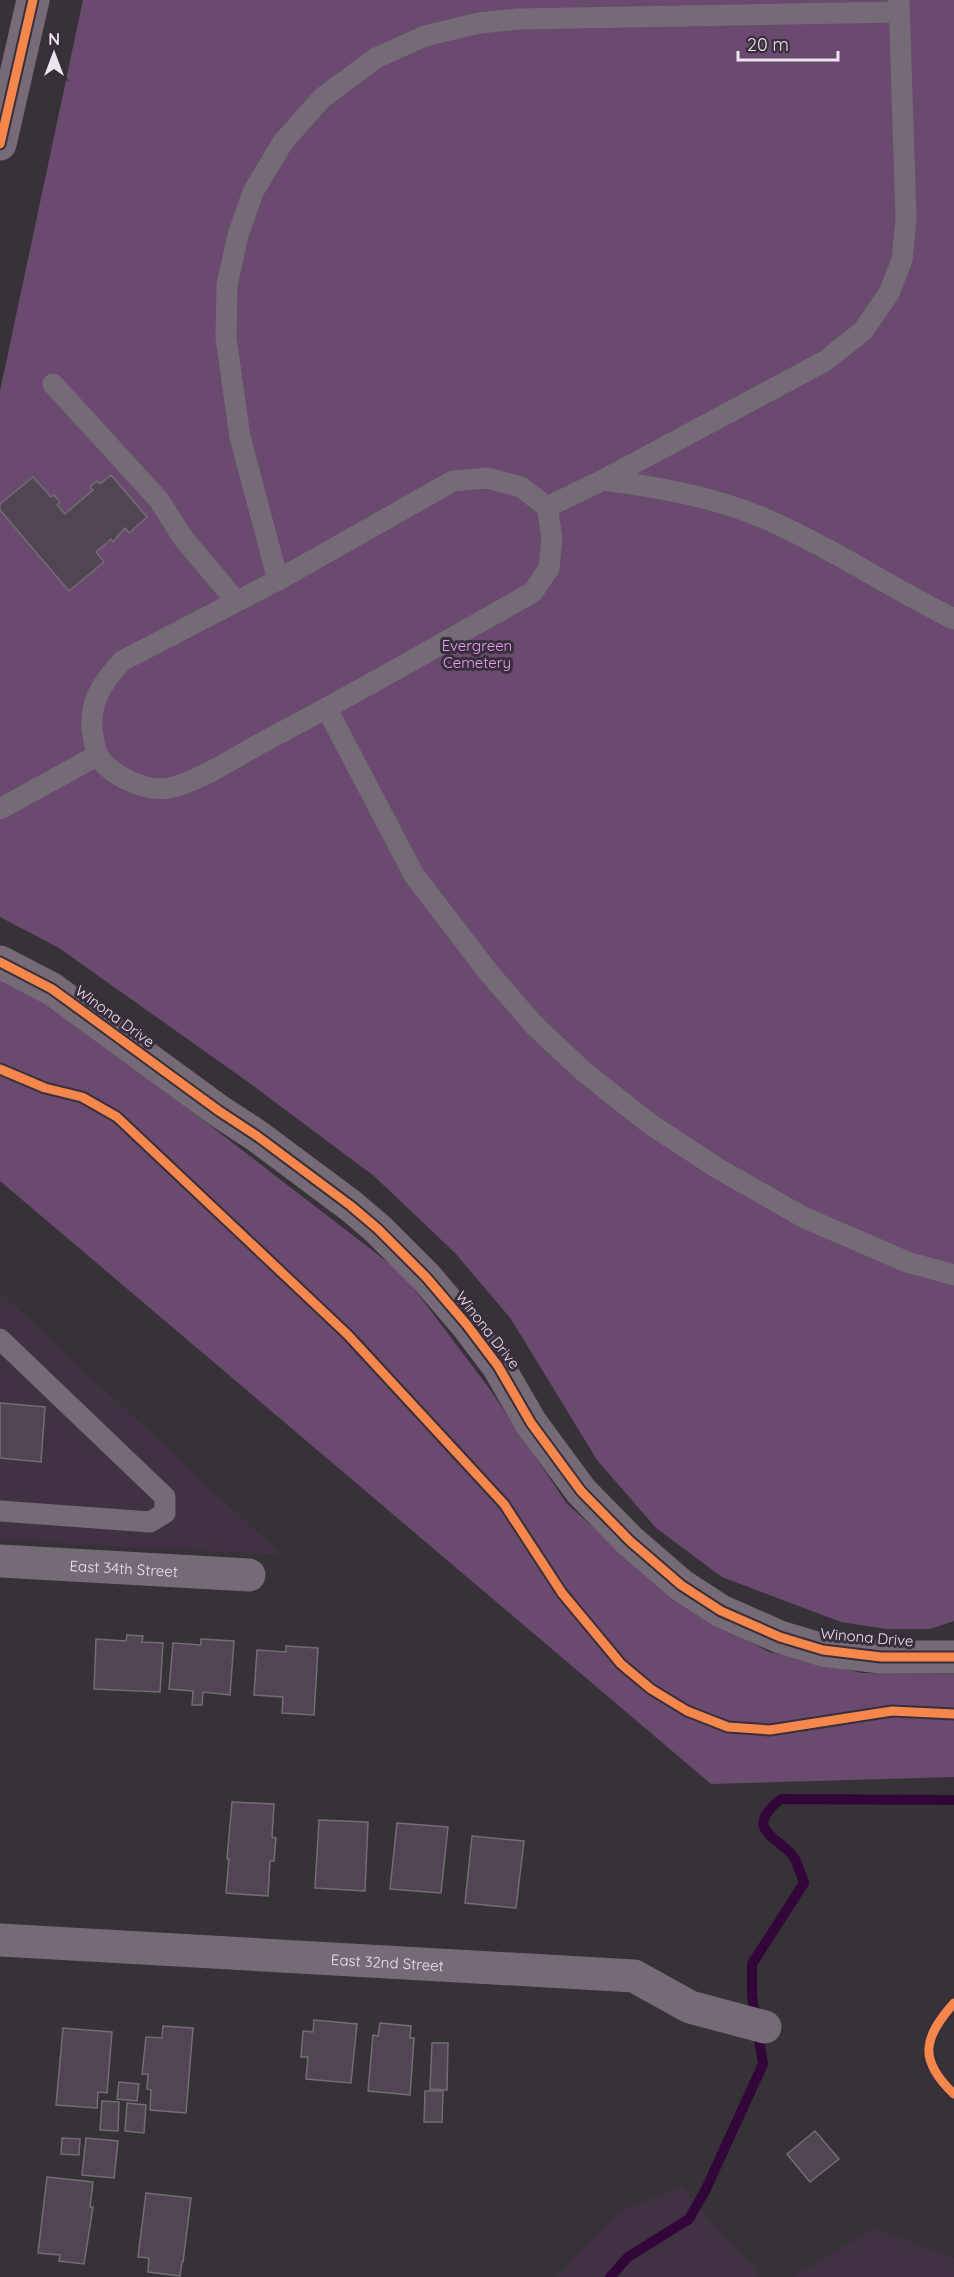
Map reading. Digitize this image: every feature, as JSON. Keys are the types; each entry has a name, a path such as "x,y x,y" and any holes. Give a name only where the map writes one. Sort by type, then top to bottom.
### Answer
{"main road":[{"path":"0,144 33,0"}],"street":[{"name":"Winona Drive","path":"0,962 52,989 219,1111 257,1136 378,1229 426,1276 498,1365 531,1423 581,1491 630,1541 681,1585 721,1611 780,1637 823,1650 881,1657 954,1657"},
{"name":"East 34th Street","path":"0,1561 249,1575"},
{"name":"East 32nd Street","path":"0,1940 634,1976 690,2007 765,2027"}],"lane":[{"path":"278,580 240,437 226,338 227,285 238,235 253,192 283,142 322,98 376,58 425,36 478,23 519,19 899,6 906,219 902,260 889,293 864,330 825,361 603,480 547,507"},
{"path":"53,384 159,500 183,538 236,602"},
{"path":"487,478 521,487 547,507 552,538 549,568 533,592 327,709 196,778 169,788 142,787 116,774 98,755 92,729 94,703 104,681 122,661 278,580 453,481 487,478"},
{"path":"603,480 650,486 694,496 766,519 827,549 954,619"},
{"path":"327,709 414,875 489,973 535,1026 583,1071 650,1124 688,1150 803,1217 907,1262 954,1275"},
{"path":"0,809 98,755"},
{"path":"0,1340 165,1497 165,1513 150,1522 0,1511"}],"shaded area":[{"path":"0,1292 282,1555 0,1540"},
{"path":"681,2186 761,2277 557,2277 617,2213"},
{"path":"874,2228 954,2258 954,2277 792,2277"}],"green space":[{"name":"Evergreen Cemetery","path":"83,0 954,0 954,1621 930,1629 886,1629 841,1622 722,1577 656,1528 597,1460 511,1319 455,1253 374,1176 248,1082 59,948 0,917 0,391"},
{"path":"0,974 173,1097 403,1274 489,1388 567,1504 680,1603 769,1652 862,1673 954,1674 954,1777 711,1784 0,1181"}],"building":[{"path":"111,475 147,517 129,533 125,528 113,542 111,539 96,552 104,562 69,591 0,510 0,504 33,477 51,497 54,495 60,502 57,505 65,514 93,490 90,487 97,481 100,484"},
{"path":"0,1403 45,1407 41,1462 0,1458"},
{"path":"127,1635 143,1636 142,1642 163,1643 160,1692 94,1689 96,1639 126,1641"},
{"path":"201,1639 234,1641 230,1695 203,1692 202,1705 192,1705 193,1691 169,1689 173,1643 201,1645"},
{"path":"286,1646 318,1648 314,1715 282,1713 283,1697 254,1695 257,1650 286,1652"},
{"path":"232,1802 274,1804 272,1837 276,1838 274,1861 270,1861 268,1896 226,1893"},
{"path":"319,1820 368,1822 365,1891 315,1888"},
{"path":"397,1823 448,1827 441,1893 390,1889"},
{"path":"472,1836 524,1841 516,1908 465,1903"},
{"path":"314,2020 357,2024 351,2083 306,2079 308,2057 301,2057 303,2031 313,2032"},
{"path":"380,2023 411,2026 410,2038 414,2038 410,2095 368,2091 373,2035 378,2036"},
{"path":"163,2026 193,2028 186,2113 150,2110 151,2090 147,2089 148,2074 142,2074 146,2037 162,2038"},
{"path":"63,2028 112,2032 107,2093 98,2092 97,2108 56,2105"},
{"path":"432,2043 448,2043 447,2090 430,2089"},
{"path":"119,2082 139,2084 137,2101 117,2099"},
{"path":"425,2091 443,2091 442,2122 424,2122"},
{"path":"102,2101 119,2102 118,2131 100,2130"},
{"path":"127,2103 146,2105 144,2133 125,2131"},
{"path":"815,2131 839,2159 810,2182 787,2154"},
{"path":"62,2138 80,2139 79,2155 61,2154"},
{"path":"86,2138 118,2141 114,2178 82,2175"},
{"path":"47,2177 93,2182 90,2207 93,2207 84,2264 59,2261 60,2255 38,2253"},
{"path":"146,2193 191,2198 180,2276 148,2272 149,2258 138,2257"}],"waterway":[{"path":"610,2277 628,2257 689,2219 706,2189 763,2064 752,1996 752,1964 804,1883 793,1856 766,1831 764,1818 770,1809 781,1799 954,1800"}],"cycle path":[{"path":"0,144 33,0"},
{"path":"0,962 52,989 219,1111 257,1136 378,1229 426,1277 467,1325 498,1366 531,1423 581,1491 630,1541 681,1585 721,1611 780,1637 823,1650 881,1657 954,1657"},
{"path":"0,1069 45,1088 82,1097 117,1117 348,1335 504,1504 562,1593 621,1664 651,1689 687,1711 728,1727 770,1730 892,1711 954,1714"},
{"path":"954,2003 936,2027 929,2049 934,2070 954,2094"}]}
